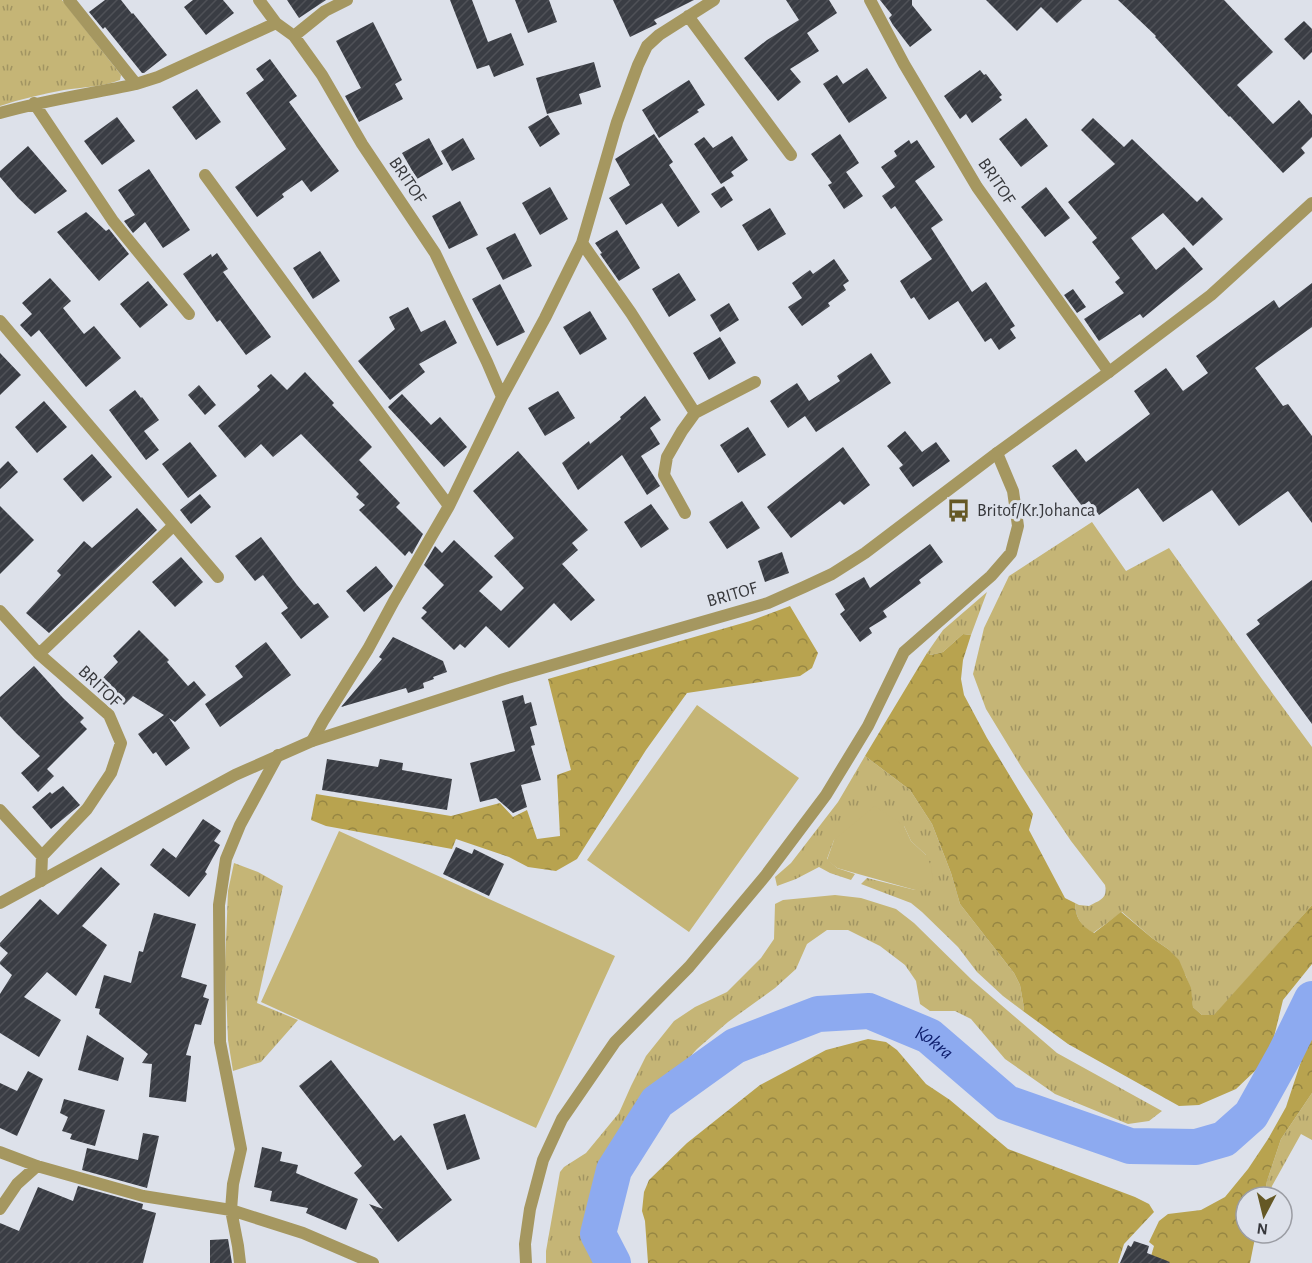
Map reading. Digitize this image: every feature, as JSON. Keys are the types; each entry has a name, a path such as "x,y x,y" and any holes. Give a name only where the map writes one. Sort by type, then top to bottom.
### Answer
{"street":[{"path":"69,0 135,84"},
{"name":"BRITOF","path":"259,0 276,23 294,36 322,75 362,144 435,253 502,397"},
{"path":"294,36 325,11 347,0"},
{"path":"312,741 368,649 449,506 502,397 582,243 617,122 647,46 659,34 714,0"},
{"name":"BRITOF","path":"870,0 904,64 977,187 1109,372"},
{"path":"688,16 791,155"},
{"path":"0,113 34,103 135,84 158,77 276,23"},
{"path":"34,103 113,221 189,314"},
{"path":"205,175 449,506"},
{"name":"BRITOF","path":"0,903 235,775 312,741 494,682 768,603 831,574 865,553 1211,295 1312,203"},
{"path":"582,243 631,313 695,413"},
{"path":"0,321 218,577"},
{"path":"685,513 663,475 667,457 695,413 755,382"},
{"path":"526,1263 525,1244 530,1209 543,1160 562,1119 615,1042 689,967 766,875 826,795 868,726 903,652 990,576 1011,553 1018,526 1013,490 997,453"},
{"path":"39,654 173,526"},
{"name":"BRITOF","path":"0,611 39,654 109,716 121,744 111,773 87,809 42,856"},
{"path":"240,1263 231,1210 233,1184 241,1149 220,1042 219,905 226,860 240,825 278,755"},
{"path":"0,810 42,856 41,881"},
{"path":"0,1152 37,1166 143,1196 231,1210 303,1233 373,1263"},
{"path":"0,1209 17,1184 37,1166"}],"green space":[{"path":"0,0 62,0 121,75 120,80 48,93 0,106"},
{"path":"1092,522 1126,571 1169,548 1312,747 1312,905 1215,1015 1202,1015 1193,1007 1186,976 1168,949 1122,912 1093,933 1080,921 1075,903 1089,906 1100,900 1105,893 1105,885 1071,841 1022,768 986,709 973,674 984,628 1009,576"},
{"path":"987,592 971,635 963,634 943,652 931,655 927,653 943,630"},
{"path":"790,606 818,653 812,668 800,676 687,693 646,750 577,859 556,871 528,867 509,857 456,839 452,849 326,826 311,820 316,794 451,816 500,803 513,817 527,810 537,839 560,836 557,775 571,770 548,679 750,621"},
{"path":"963,634 971,635 963,660 961,679 964,695 1033,814 1029,830 1065,898 1075,903 1076,913 1086,927 1094,933 1121,912 1179,960 1191,988 1193,1007 1202,1015 1214,1015 1312,905 1312,964 1283,1000 1272,1045 1257,1069 1236,1089 1199,1105 1179,1106 1068,1044 1023,1011 1020,985 1014,973 960,904 932,824 910,790 865,756 927,653 931,655 943,652"},
{"path":"697,705 799,778 689,932 587,860"},
{"path":"865,756 910,790 932,824 960,904 1014,973 1020,985 1023,1011 977,972 958,947 911,903 861,884 867,878 915,890 926,855 911,841 904,826 834,840 827,859 837,868 855,874 851,880 819,867 777,886 775,877 791,863 838,802"},
{"path":"875,806 904,826 911,841 926,855 931,866 933,881 915,890 837,868 827,860 834,840"},
{"path":"339,831 615,956 536,1128 261,1002"},
{"path":"234,863 258,872 283,886 257,1003 298,1020 261,1062 233,1071 228,1040 225,966 228,891"},
{"path":"835,895 861,898 896,909 914,923 972,980 1057,1053 1162,1111 1149,1121 1128,1124 1055,1094 1005,1059 971,1019 955,1011 930,1011 920,1004 916,981 905,965 880,946 848,930 827,930 807,944 796,969 697,1049 666,1084 615,1167 597,1210 593,1238 599,1263 546,1263 546,1251 560,1172 586,1153 619,1113 646,1056 674,1021 695,1007 727,992 761,958 774,939 775,904 783,900"},
{"path":"1312,1028 1312,1093 1281,1139 1266,1185 1235,1185 1268,1139 1286,1107"},
{"path":"868,1039 886,1042 897,1050 926,1084 950,1100 1008,1149 1149,1204 1154,1212 1124,1244 1118,1263 648,1263 645,1221 642,1211 644,1192 649,1180 687,1143 760,1085 826,1050"},
{"path":"1312,1093 1312,1140 1301,1134 1273,1185 1266,1185 1281,1139"},
{"path":"1234,1186 1234,1245 1254,1245 1250,1263 1149,1263 1154,1246 1149,1242 1159,1221 1168,1214 1201,1210 1225,1197"}],"building":[{"path":"105,0 121,0 167,55 142,73 105,27 103,29 89,12"},
{"path":"193,0 223,0 234,13 206,35 184,7"},
{"path":"287,0 326,0 299,18"},
{"path":"450,0 472,0 488,42 511,33 524,65 494,77 489,65 477,69"},
{"path":"515,0 549,0 557,22 528,33"},
{"path":"613,0 694,0 654,20 657,24 630,37"},
{"path":"786,0 829,0 837,13 807,33 819,51 790,69 801,82 778,101 744,58 799,20"},
{"path":"880,0 912,0 912,5 932,30 910,47 893,25 889,18 892,15"},
{"path":"986,0 1082,0 1057,23 1041,7 1017,31"},
{"path":"1118,0 1224,0 1273,52 1237,85 1273,124 1299,100 1312,115 1312,137 1301,148 1305,153 1283,173 1156,36"},
{"path":"1304,21 1312,29 1312,52 1304,60 1284,39"},
{"path":"373,22 402,80 395,84 403,99 359,122 345,96 361,88 336,41"},
{"path":"270,59 297,96 289,102 339,171 311,192 302,180 282,194 284,197 257,217 235,187 286,149 246,93 264,80 256,69"},
{"path":"594,62 601,87 579,94 582,104 547,114 536,78"},
{"path":"867,68 887,98 849,123 823,84 837,75 843,84"},
{"path":"980,70 984,75 986,74 1002,95 999,97 1002,100 972,123 966,114 960,119 944,96"},
{"path":"689,80 705,105 697,110 699,112 659,138 642,110"},
{"path":"197,89 221,122 196,140 172,107"},
{"path":"548,115 560,134 540,147 528,127"},
{"path":"117,117 135,141 102,165 84,141"},
{"path":"1026,118 1048,146 1021,167 999,139"},
{"path":"1093,118 1124,147 1132,139 1197,202 1202,197 1223,219 1193,246 1163,213 1131,238 1156,270 1184,247 1203,269 1143,318 1140,314 1099,341 1084,319 1124,293 1115,282 1120,278 1092,242 1097,238 1068,202 1115,164 1081,130"},
{"path":"654,134 673,162 669,165 700,212 678,227 662,203 626,225 609,198 630,185 615,159"},
{"path":"840,134 859,163 846,172 863,196 844,209 828,185 832,183 811,154"},
{"path":"732,136 748,160 731,172 734,176 721,184 694,144 704,137 713,148"},
{"path":"429,138 443,164 417,179 402,153"},
{"path":"463,138 475,159 452,171 441,151"},
{"path":"909,140 911,144 917,140 935,167 915,181 943,220 931,228 972,292 986,282 1015,326 1010,329 1016,338 999,350 991,338 985,342 958,301 929,320 914,297 911,299 900,281 932,259 895,206 891,209 882,196 895,187 881,167 897,156 894,151"},
{"path":"28,146 67,191 35,214 0,177 0,171"},
{"path":"149,169 190,230 163,248 145,222 133,233 124,221 135,215 118,190"},
{"path":"724,186 733,200 721,208 711,194"},
{"path":"550,187 568,219 540,235 522,203"},
{"path":"1046,187 1070,218 1045,237 1021,207"},
{"path":"460,201 478,235 449,249 432,216"},
{"path":"770,208 786,234 758,251 742,225"},
{"path":"86,212 106,231 109,229 129,254 99,281 57,232"},
{"path":"617,230 640,268 619,281 595,243"},
{"path":"515,233 532,266 503,280 486,248"},
{"path":"320,251 340,281 313,299 293,268"},
{"path":"217,253 228,269 223,272 271,337 246,355 220,320 217,322 183,274 211,254 212,257"},
{"path":"834,259 849,281 843,285 846,290 828,303 830,306 802,326 788,307 802,298 792,283 810,270 813,274"},
{"path":"679,273 696,300 669,317 652,289"},
{"path":"50,278 71,301 63,308 84,334 94,326 121,358 86,387 39,330 31,337 20,325 32,314 22,303"},
{"path":"148,281 168,305 140,328 120,304"},
{"path":"1312,283 1312,327 1255,368 1283,406 1288,404 1312,436 1312,523 1288,491 1239,526 1212,490 1163,522 1138,488 1099,515 1089,501 1082,506 1052,466 1076,449 1086,462 1150,414 1134,391 1166,368 1183,391 1208,373 1196,356 1274,300 1279,308"},
{"path":"500,284 525,332 497,346 472,299"},
{"path":"1073,289 1086,307 1077,313 1064,295"},
{"path":"729,303 739,320 720,332 710,315"},
{"path":"408,307 421,332 445,320 457,343 419,364 425,372 390,400 358,361 395,329 389,317"},
{"path":"590,311 607,339 580,355 563,327"},
{"path":"720,337 736,363 709,380 693,353"},
{"path":"0,353 21,375 0,395"},
{"path":"871,353 891,383 816,432 805,416 788,428 770,401 797,383 809,401 840,381 837,376"},
{"path":"305,372 334,403 332,405 372,447 359,460 400,503 396,507 423,534 412,554 409,551 405,556 359,510 365,505 356,497 359,494 301,434 273,457 261,444 245,458 218,426 260,390 257,386 271,374 287,390"},
{"path":"199,385 216,405 205,415 188,395"},
{"path":"135,390 159,420 144,431 159,450 146,460 109,410"},
{"path":"558,391 575,418 545,436 528,408"},
{"path":"402,394 431,425 440,417 467,447 444,467 388,407"},
{"path":"645,396 661,420 650,428 660,444 641,456 660,486 647,495 622,455 578,490 562,463 621,419 620,417"},
{"path":"44,401 67,427 37,453 15,427"},
{"path":"748,427 766,455 738,473 720,445"},
{"path":"905,431 922,452 936,442 950,461 913,487 899,468 903,465 887,446"},
{"path":"190,442 217,476 188,498 162,464"},
{"path":"843,447 870,485 844,505 840,501 791,538 767,507"},
{"path":"518,451 588,530 572,543 578,550 562,564 595,600 571,621 554,603 509,648 486,626 465,648 460,644 454,650 421,618 427,612 422,608 444,585 424,565 435,546 442,553 454,540 493,577 479,591 501,611 524,588 494,556 514,538 473,491"},
{"path":"92,454 112,477 83,502 63,479"},
{"path":"8,461 18,472 0,489 0,469"},
{"path":"200,494 211,507 191,524 180,510"},
{"path":"742,501 760,528 727,549 709,522"},
{"path":"651,504 669,529 641,548 624,522"},
{"path":"0,506 34,540 0,574"},
{"path":"137,508 157,530 49,633 26,613 61,575 57,571 84,541 92,548"},
{"path":"261,537 314,605 318,603 329,617 301,639 281,613 288,608 263,575 255,581 235,556"},
{"path":"930,544 943,562 919,580 921,583 883,611 887,617 869,628 872,633 860,642 840,614 845,610 835,594 864,577 870,588"},
{"path":"782,552 789,573 765,582 758,561"},
{"path":"181,557 203,582 175,607 152,582"},
{"path":"376,566 393,586 364,612 346,591"},
{"path":"1312,580 1312,724 1246,634 1260,624 1257,620"},
{"path":"139,630 169,660 167,662 188,686 194,681 206,695 175,722 169,718 190,748 166,766 156,752 153,754 138,734 164,715 133,696 124,705 100,681 118,662 113,656"},
{"path":"393,637 443,661 447,672 423,683 424,688 408,693 406,688 341,707 382,659 379,657"},
{"path":"266,642 291,675 220,727 205,704 243,677 235,666"},
{"path":"34,666 84,718 80,722 87,729 47,769 54,776 38,792 21,773 40,756 0,716 0,697"},
{"path":"523,695 525,704 531,702 537,725 530,727 535,745 531,746 541,780 521,785 527,807 513,813 496,798 480,802 470,763 515,751 502,701"},
{"path":"327,759 378,767 380,759 403,763 402,770 452,779 447,810 322,790"},
{"path":"63,786 80,805 51,829 32,807 50,792 52,794"},
{"path":"203,819 221,831 214,841 220,845 205,872 207,874 189,897 150,865 163,848 176,858"},
{"path":"456,847 472,854 474,849 504,864 489,896 443,874"},
{"path":"101,867 120,884 82,926 107,945 76,996 47,972 24,997 61,1020 39,1057 0,1033 0,994 12,975 0,964 8,953 0,946 0,943 40,899 58,915"},
{"path":"154,913 196,924 181,977 207,985 203,997 209,999 201,1025 195,1024 186,1055 191,1056 186,1102 149,1097 152,1064 142,1063 148,1054 99,1014 100,1009 95,1008 104,975 131,983 139,951 143,952"},
{"path":"87,1035 124,1058 118,1081 78,1070"},
{"path":"331,1060 394,1141 401,1135 452,1200 398,1242 369,1204 383,1209 354,1173 362,1166 299,1086"},
{"path":"28,1071 43,1079 17,1136 0,1128 0,1083 17,1091"},
{"path":"64,1099 105,1110 95,1146 70,1139 72,1134 62,1131 68,1117 60,1113"},
{"path":"465,1114 480,1159 447,1170 433,1124"},
{"path":"143,1133 159,1136 147,1188 82,1170 87,1148 138,1160"},
{"path":"262,1147 282,1152 280,1161 298,1165 296,1173 358,1199 346,1230 306,1213 308,1208 270,1201 272,1191 254,1187"},
{"path":"78,1186 143,1204 142,1209 156,1213 143,1263 0,1263 0,1223 19,1231 38,1187 73,1201"},
{"path":"228,1239 232,1263 210,1263 210,1240"},
{"path":"1134,1241 1149,1246 1147,1253 1170,1262 1120,1263 1128,1245 1131,1247"}],"waterway":[{"name":"Kokra","path":"613,1263 598,1234 614,1170 657,1102 735,1046 818,1014 869,1011 929,1036 1007,1103 1130,1146 1196,1147 1224,1139 1251,1115 1312,999"}],"place":[{"name":"Britof/Kr.Johanca","path":"959,510"}]}
